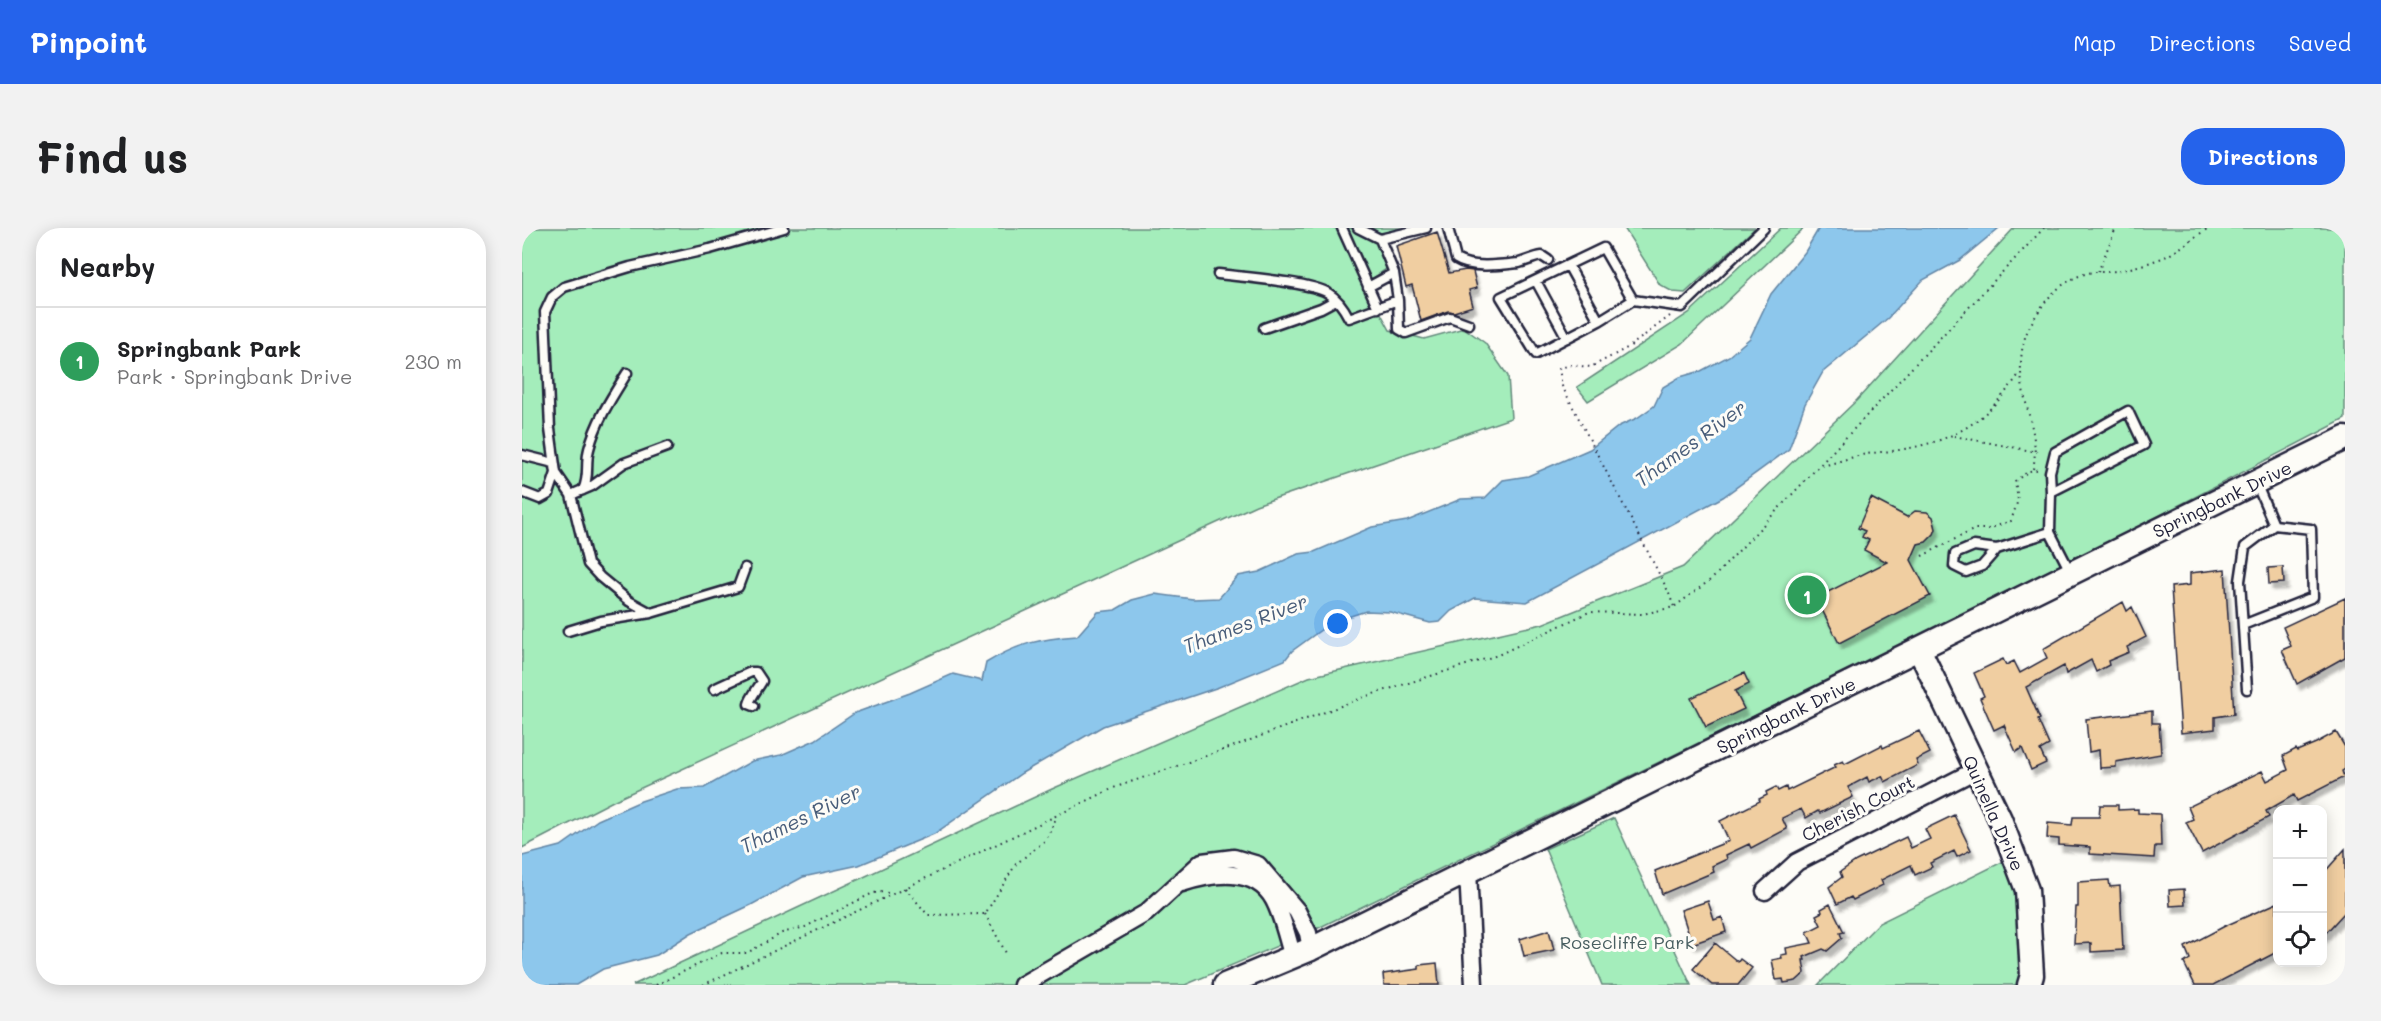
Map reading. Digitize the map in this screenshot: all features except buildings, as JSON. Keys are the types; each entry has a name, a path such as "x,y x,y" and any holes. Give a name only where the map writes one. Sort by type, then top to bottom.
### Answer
{"main road":[{"name":"Springbank Drive","path":"1225,985 1302,953 1468,872 2345,438"},
{"name":"Quinella Drive","path":"1918,649 2000,819 2027,890 2032,975 2029,985"}],"street":[{"name":"Cherish Court","path":"1765,891 1797,862 1976,770"},
{"path":"1022,985 1146,913 1202,862 1234,858 1258,865 1297,910 1308,933 1302,953"},
{"path":"1468,872 1474,985"}],"lane":[{"path":"651,613 629,602 588,564 571,495 556,474 550,429 545,312 552,297 564,287 630,267 710,249 784,228"},
{"path":"1342,228 1378,308"},
{"path":"1358,228 1380,239 1426,228"},
{"path":"1448,228 1456,259 1463,264 1519,263 1542,256 1548,260"},
{"path":"1633,300 1603,248 1501,297 1536,354 1599,321 1633,300 1682,307 1764,228"},
{"path":"1380,239 1394,273 1399,329 1406,333 1450,317 1470,324"},
{"path":"1568,265 1599,321"},
{"path":"1368,287 1394,273"},
{"path":"1218,274 1298,285 1327,292 1344,307 1349,318 1398,300"},
{"path":"1536,281 1567,338"},
{"path":"1264,328 1321,308 1336,300"},
{"path":"583,490 587,481 586,460 593,436 609,402 627,373"},
{"path":"2051,492 2144,445 2128,411 2055,452 2051,468 2050,532 2071,574"},
{"path":"571,495 583,490 624,463 667,447"},
{"path":"522,455 554,463"},
{"path":"522,492 540,499 549,494 556,474"},
{"path":"2255,482 2274,525"},
{"path":"2243,625 2313,597 2311,529 2274,525 2245,547 2240,581 2247,689"},
{"path":"1997,549 1982,566 1966,572 1954,566 1955,554 1974,546 1997,549 2050,532"},
{"path":"568,631 601,621 651,613 738,587 745,568"},
{"path":"714,689 751,672 756,672 762,681 755,695 749,700 749,704 754,706"}],"path":[{"path":"703,985 1116,787 1229,748 1370,695 1498,655 1589,612 1643,614 1674,607 1713,578 2044,228"},
{"path":"2097,272 2116,228"},
{"path":"2033,469 2037,452 2035,436 2022,394 2020,373 2024,335 2044,303 2057,288 2088,273 2112,272 2167,256 2209,228"},
{"path":"1674,607 1668,591 1562,386 1559,369 1569,365 1591,367 1629,347 1682,307"},
{"path":"1819,466 1862,455 1931,443 1952,436 1986,414 2005,394 2020,373"},
{"path":"1952,436 2037,452"},
{"path":"1922,556 1975,529 1988,530 2011,521 2018,500 2015,481 2033,469 2051,468"},
{"path":"985,914 1016,864 1046,840 1058,815"},
{"path":"905,888 928,915 985,914"},
{"path":"656,985 722,953 747,953 782,933 805,927 873,893 892,894"},
{"path":"985,914 1007,955"}],"green space":[{"path":"522,228 1415,228 1385,238 1393,264 1365,284 1390,330 1424,339 1464,328 1485,343 1508,376 1511,418 1256,505 615,800 522,848"},
{"path":"1624,228 1755,228 1685,293 1673,292 1660,285"},
{"path":"1781,228 1804,228 1682,344 1588,401 1577,387 1689,313"},
{"path":"2014,228 2345,228 2345,419 2066,564 1308,933 1185,985 633,985 1052,789 1309,677 1542,624 1683,567 1857,400"},
{"name":"Rosecliffe Park","path":"1614,818 1691,985 1602,985 1545,849"},
{"path":"2006,860 2017,888 2025,959 2019,985 1818,985 1879,923"}],"water":[{"name":"Thames River","path":"1819,228 1999,228 1960,260 1923,280 1888,318 1823,372 1805,404 1789,449 1723,497 1527,602 1475,598 1451,611 1440,622 1430,623 1390,612 1366,611 1332,622 1292,651 1285,660 1219,687 1103,726 1022,773 934,834 859,865 803,877 691,933 657,955 603,969 576,985 522,985 522,856 561,846 598,820 641,801 677,789 704,788 752,761 781,755 815,740 855,713 953,674 982,681 986,663 1030,643 1077,636 1098,612 1115,610 1132,600 1155,594 1193,599 1219,598 1238,576 1259,572 1298,554 1314,552 1372,527 1407,521 1461,499 1485,498 1503,480 1528,476 1590,449 1619,426 1637,418 1654,406 1663,387 1680,377 1701,371 1729,356 1750,338 1771,294 1805,252"}],"place":[{"name":"Springbank Park","path":"1807,595"}]}
